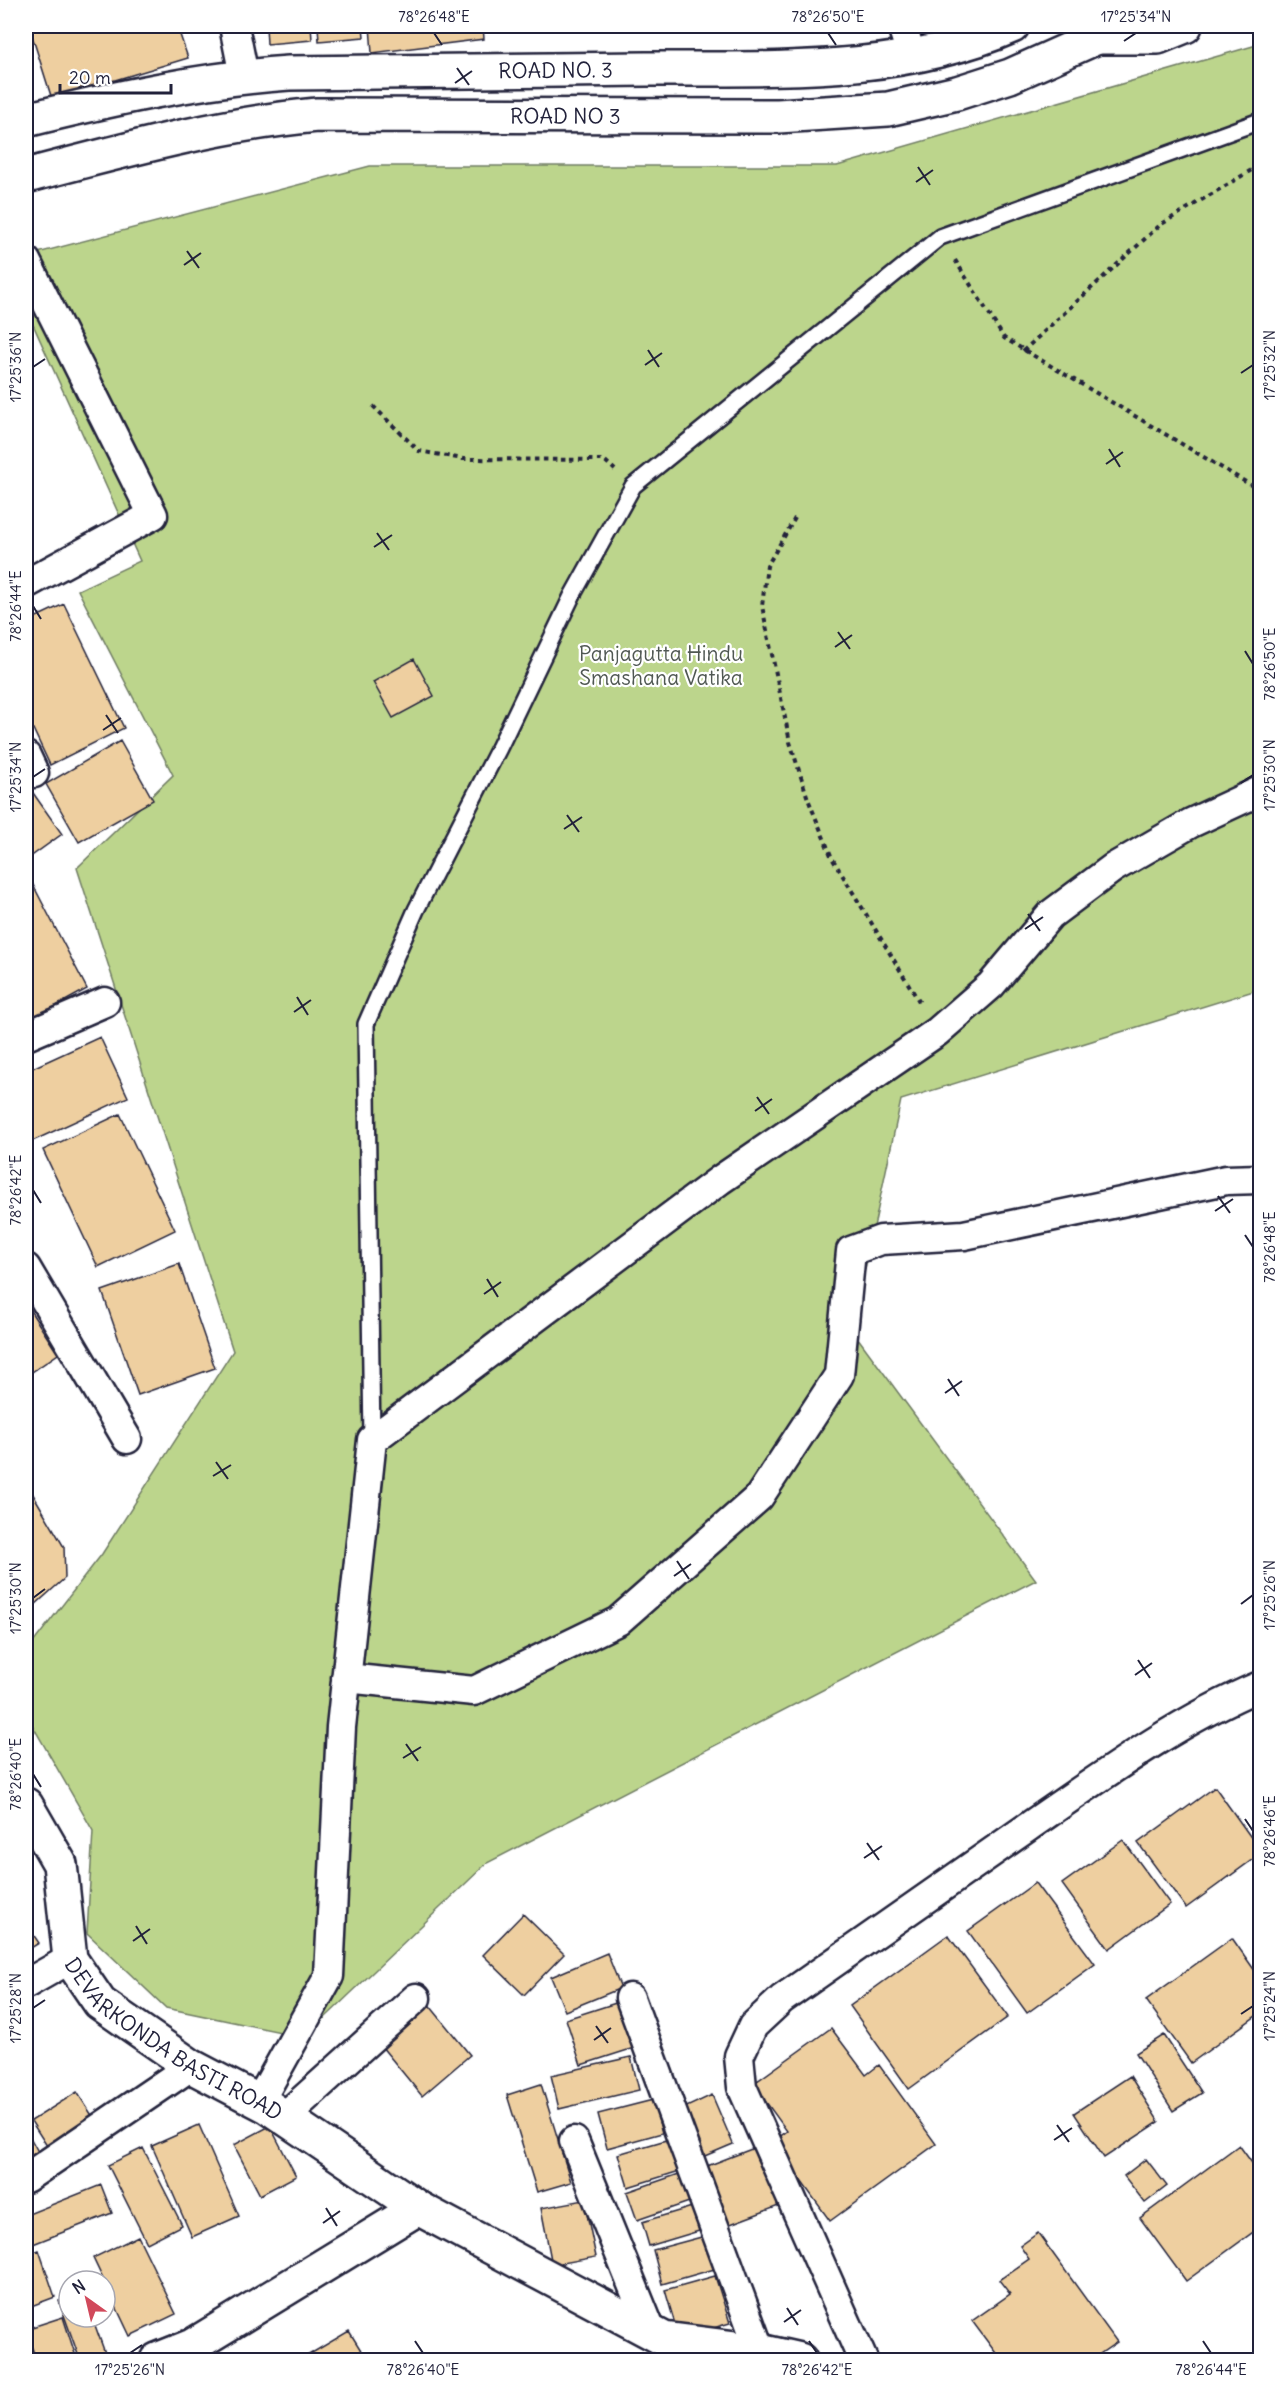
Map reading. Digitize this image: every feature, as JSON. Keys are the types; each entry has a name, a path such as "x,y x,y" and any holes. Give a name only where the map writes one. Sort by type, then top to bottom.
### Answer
{"main road":[{"name":"ROAD NO. 3","path":"26,120 87,105 244,76 289,73 810,67 912,57 944,50 1012,26"},
{"path":"1110,31 1158,37 1185,26"},
{"name":"ROAD NO 3","path":"26,176 161,141 265,120 317,115 778,116 888,109 957,93 1010,76 1110,31"},
{"name":"DEVARKONDA BASTI ROAD","path":"26,1805 60,1864 70,1959 100,2003 191,2066 271,2109 418,2208 664,2339 760,2351 800,2361"},
{"path":"157,2361 192,2346 418,2208"}],"street":[{"path":"234,26 244,76"},
{"path":"903,26 912,57"},
{"path":"26,261 153,515 26,584"},
{"path":"271,2109 329,1976 341,1727 372,1440 720,1180 937,1032 991,985 1050,915 1113,868 1191,823 1260,791"},
{"path":"26,1036 105,1002"},
{"path":"346,1678 474,1691 618,1621 759,1497 839,1375 851,1251 882,1240 964,1235 1226,1180 1260,1179"},
{"path":"26,1268 127,1439"},
{"path":"862,2361 742,2087 739,2056 753,2026 782,1998 1098,1779 1171,1732 1238,1695 1260,1686"},
{"path":"26,1984 70,1959"},
{"path":"271,2109 416,1998"},
{"path":"630,1998 760,2351"},
{"path":"26,2178 191,2066"},
{"path":"574,2141 651,2331"}],"lane":[{"path":"372,1440 366,1024 416,910 499,748 572,596 633,486 940,237 1260,121"}],"path":[{"path":"1023,351 1160,225 1260,165"},
{"path":"940,237 1004,338 1259,490"},
{"path":"373,406 419,451 463,459 604,460 633,486"},
{"path":"795,518 767,566 762,606 790,742 808,799 832,858 937,1032"}],"green space":[{"name":"Panjagutta Hindu Smashana Vatika","path":"1260,44 1260,989 901,1100 852,1330 1036,1580 487,1863 305,2037 166,2008 87,1933 93,1831 26,1714 26,1652 102,1554 233,1351 77,868 173,775 78,590 140,561 26,309 26,256 370,166 837,166"}],"building":[{"path":"29,26 177,26 188,58 52,99"},
{"path":"266,26 311,26 312,40 267,44"},
{"path":"318,26 363,26 364,37 319,41"},
{"path":"370,26 483,26 484,39 372,53"},
{"path":"64,604 124,728 50,765 26,714 26,622"},
{"path":"414,659 434,696 393,718 373,682"},
{"path":"120,741 153,800 79,842 46,784"},
{"path":"26,783 62,834 26,860"},
{"path":"30,879 87,989 36,1017 26,997 26,882"},
{"path":"100,1037 128,1097 26,1144 26,1071"},
{"path":"120,1114 175,1230 98,1267 43,1150"},
{"path":"179,1264 215,1368 138,1395 102,1291"},
{"path":"26,1304 58,1354 26,1376"},
{"path":"31,1491 64,1547 65,1578 26,1613 26,1494"},
{"path":"1215,1787 1260,1850 1260,1854 1186,1908 1138,1843"},
{"path":"1123,1840 1170,1904 1109,1949 1062,1884"},
{"path":"1035,1883 1095,1964 1027,2013 968,1931"},
{"path":"523,1914 564,1954 524,1995 483,1955"},
{"path":"26,1924 39,1943 26,1951"},
{"path":"948,1935 1008,2017 909,2089 850,2006"},
{"path":"1232,1938 1260,1978 1260,2013 1191,2063 1146,2000"},
{"path":"607,1953 621,1988 565,2011 551,1977"},
{"path":"426,2001 470,2055 422,2096 377,2041"},
{"path":"619,2002 634,2048 581,2065 566,2019"},
{"path":"831,2028 866,2075 879,2065 936,2144 830,2221 773,2142 787,2131 753,2084"},
{"path":"1164,2035 1202,2093 1173,2111 1136,2053"},
{"path":"631,2057 639,2090 559,2109 551,2075"},
{"path":"1130,2076 1159,2122 1104,2158 1074,2113"},
{"path":"541,2084 571,2182 537,2192 507,2095"},
{"path":"77,2092 93,2117 47,2146 31,2121"},
{"path":"712,2095 733,2144 700,2158 680,2110"},
{"path":"653,2100 662,2133 607,2148 598,2114"},
{"path":"199,2125 239,2216 192,2237 152,2146"},
{"path":"270,2126 296,2176 260,2195 234,2145"},
{"path":"26,2130 42,2159 26,2168"},
{"path":"673,2138 683,2170 628,2187 618,2154"},
{"path":"762,2145 784,2204 725,2226 702,2168"},
{"path":"1239,2145 1260,2174 1260,2227 1186,2281 1140,2218"},
{"path":"143,2148 182,2225 147,2243 108,2165"},
{"path":"1146,2159 1167,2186 1145,2203 1124,2176"},
{"path":"682,2173 692,2201 637,2220 627,2192"},
{"path":"101,2185 112,2213 33,2244 26,2224 26,2215"},
{"path":"584,2200 596,2257 552,2265 541,2208"},
{"path":"692,2207 699,2231 649,2246 642,2222"},
{"path":"1038,2233 1117,2342 1091,2360 1001,2360 972,2321 1010,2294 999,2280 1029,2259 1020,2246"},
{"path":"709,2235 718,2268 662,2284 653,2250"},
{"path":"138,2236 176,2314 130,2336 117,2309 117,2269 98,2269 93,2258"},
{"path":"39,2250 55,2297 26,2308 26,2255"},
{"path":"715,2276 730,2323 679,2338 665,2290"},
{"path":"57,2319 57,2329 67,2329 77,2360 36,2360 26,2329"},
{"path":"69,2329 96,2329 105,2353 80,2360"},
{"path":"349,2331 367,2360 300,2360"}]}
